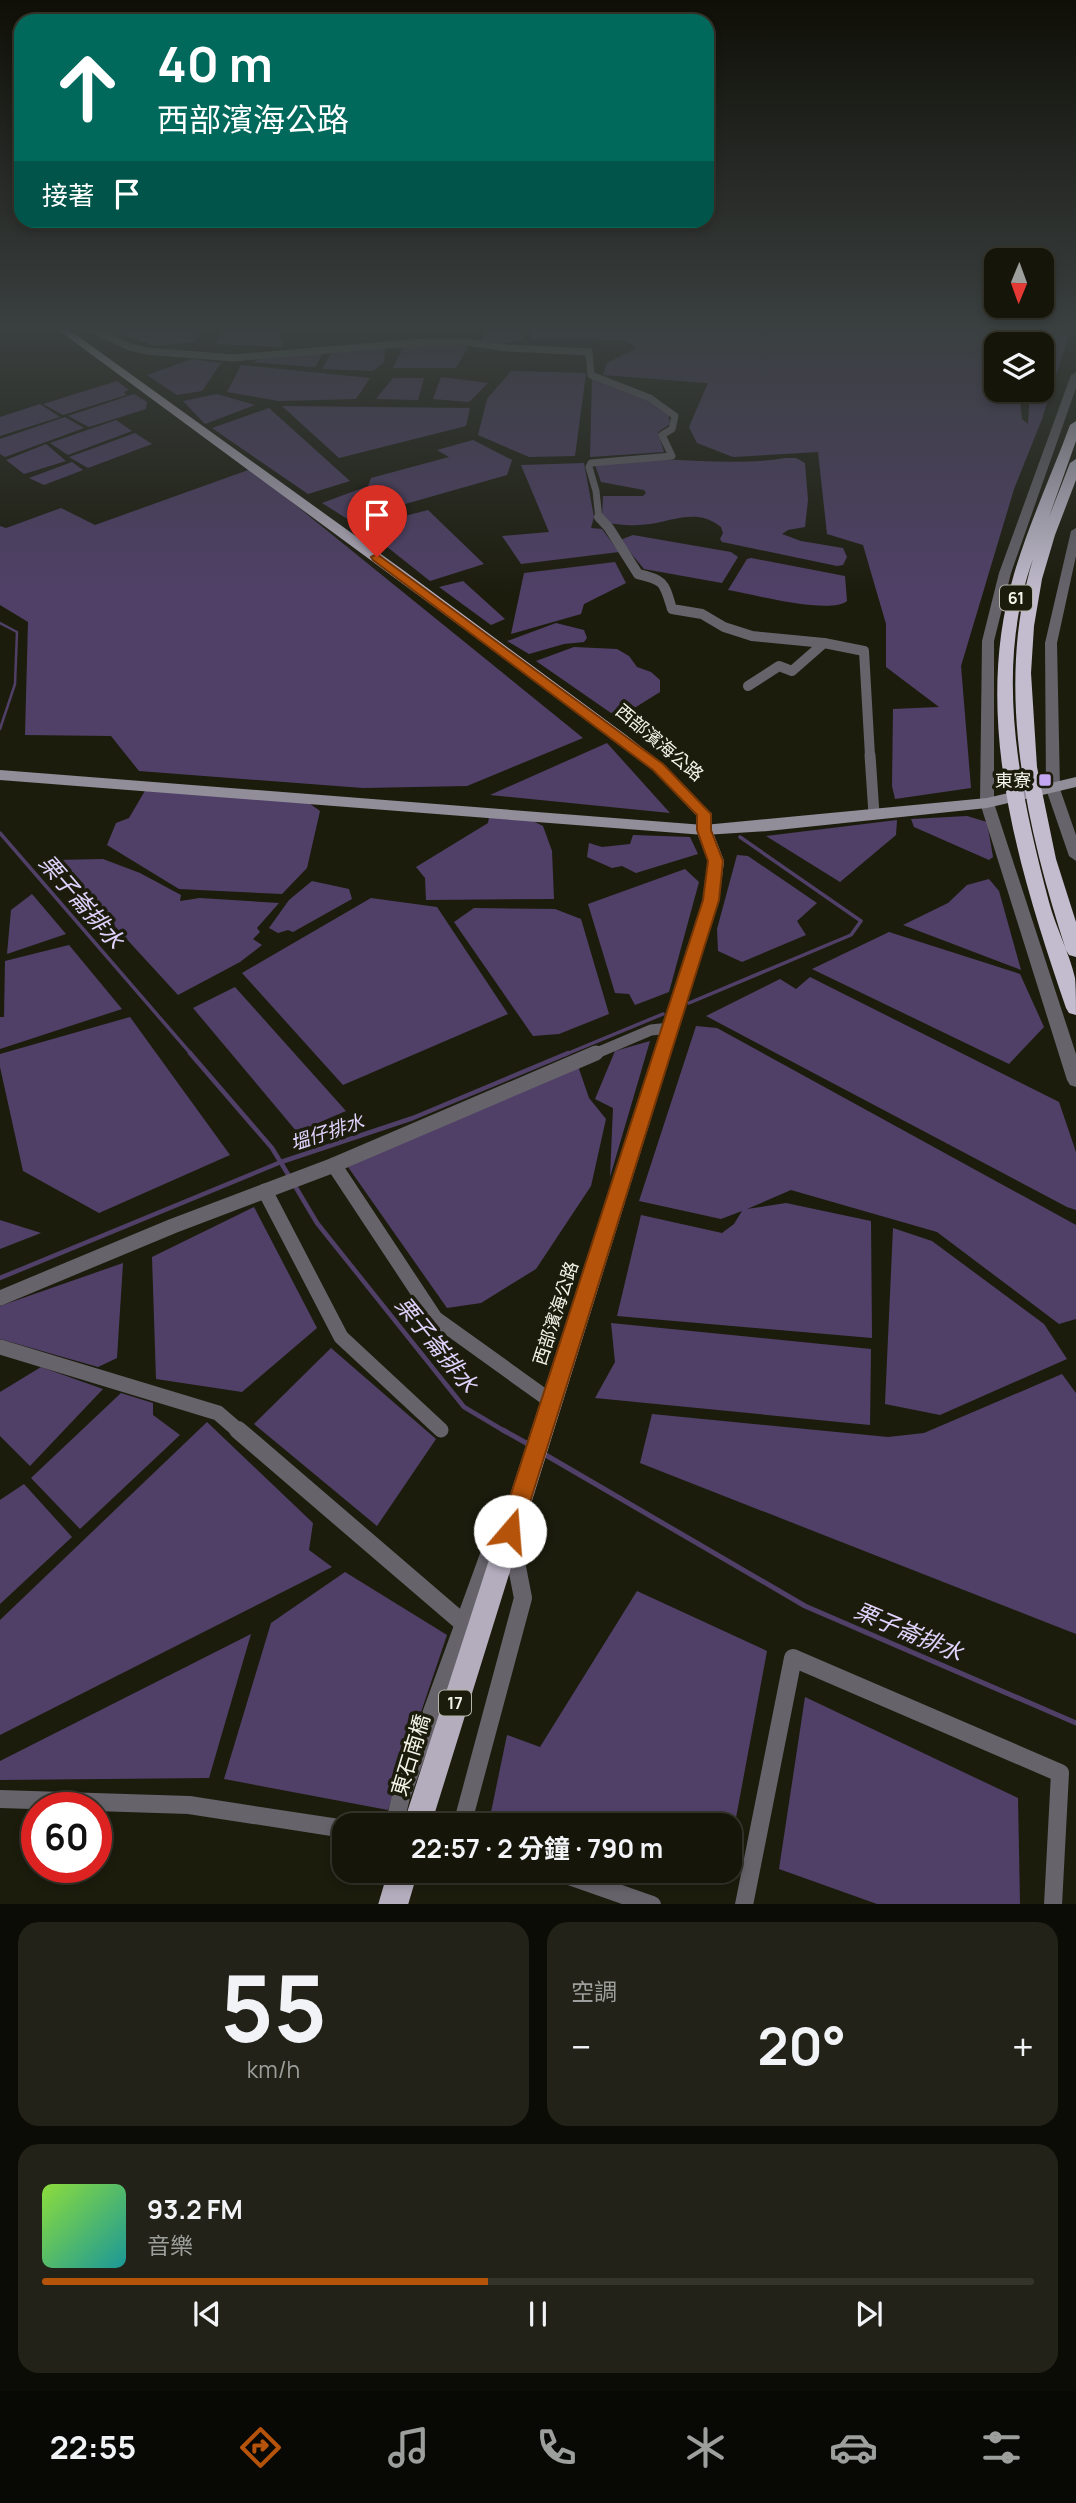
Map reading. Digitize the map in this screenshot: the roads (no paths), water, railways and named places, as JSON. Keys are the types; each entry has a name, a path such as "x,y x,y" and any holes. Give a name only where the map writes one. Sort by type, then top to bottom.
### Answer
{"highway":[{"name":"61","path":"1076,425 1021,574 1007,637 1006,738 1012,780 1076,950"},
{"name":"61","path":"1076,463 1036,576 1024,640 1024,740 1030,782 1027,817 1044,917 1076,1008"}],"main road":[{"name":"西部濱海公路","path":"183,418 399,573 621,738 658,767 704,814 704,830 716,861 711,900 513,1521"},
{"path":"0,775 704,830 768,827 987,803 1076,782"},
{"name":"東石南橋","path":"421,1813 513,1521"},
{"path":"393,1904 399,1883"}],"street":[{"path":"674,418 672,429 662,435 672,456 591,463 589,467 596,491 599,519 609,528 638,574 659,579 664,584 672,609 678,612 702,614 724,627 752,636 824,643 864,651 874,814"},
{"path":"1060,418 1005,573 988,641 987,803 1076,1080"},
{"path":"1076,531 1051,643 1053,789 1076,856"},
{"path":"748,686 779,666 792,671 824,643"},
{"path":"0,1298 334,1165 628,1039 651,1030 670,1028"},
{"path":"334,1165 435,1318 552,1402"},
{"path":"265,1191 341,1337 441,1430"},
{"path":"0,1347 218,1413 464,1625"},
{"path":"397,1813 493,1544 513,1521"},
{"path":"465,1813 523,1598 513,1521"},
{"path":"744,1904 793,1658 1060,1773 1053,1904"},
{"path":"0,1799 189,1805 332,1827"},
{"path":"589,1883 649,1904"}],"waterway":[{"name":"栗子崙排水","path":"0,623 17,632 15,684 0,729"},
{"name":"栗子崙排水","path":"0,833 192,1055"},
{"name":"塭仔排水","path":"689,1003 851,935 861,921 740,837"},
{"name":"塭仔排水","path":"564,1055 663,1014"},
{"name":"栗子崙排水","path":"190,1053 272,1148 281,1162"},
{"name":"塭仔排水","path":"281,1162 413,1118 568,1053"},
{"name":"塭仔排水","path":"0,1278 281,1162"},
{"name":"栗子崙排水","path":"281,1162 289,1176"},
{"name":"栗子崙排水","path":"295,1186 317,1223 464,1407 506,1432"},
{"name":"栗子崙排水","path":"503,1430 528,1444"},
{"name":"栗子崙排水","path":"544,1454 805,1606 1076,1723"}],"place":[{"name":"東寮","path":"1045,780"}]}
